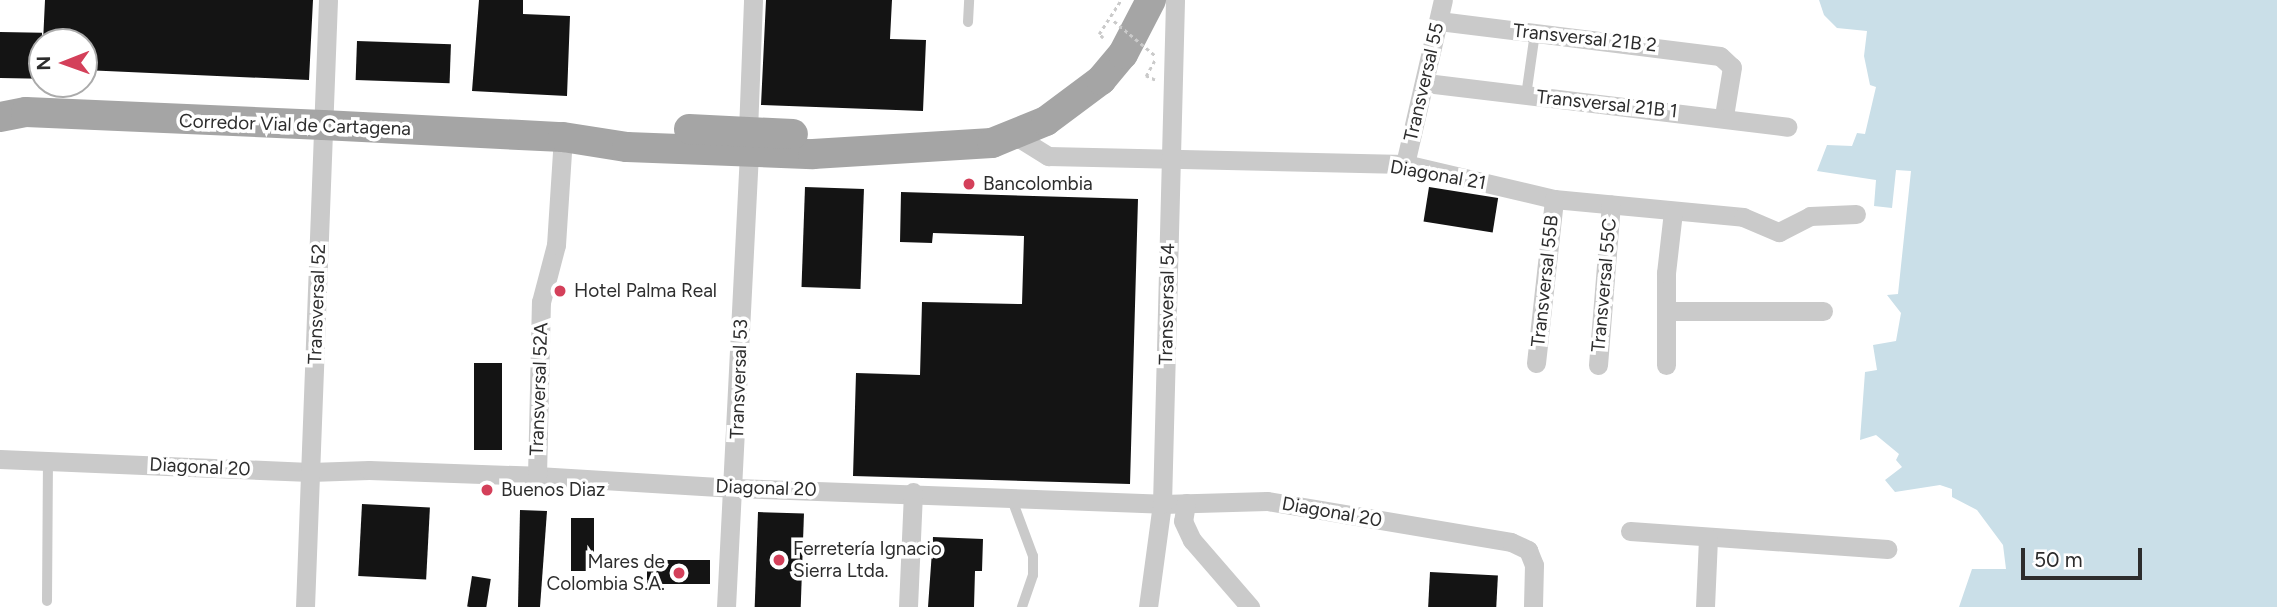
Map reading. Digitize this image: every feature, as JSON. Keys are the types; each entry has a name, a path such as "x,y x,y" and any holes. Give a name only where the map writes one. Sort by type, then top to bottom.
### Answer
{"main road":[{"name":"Corredor Vial de Cartagena","path":"9,111 563,137 632,127 749,141 886,148 982,144 1016,136 1075,103 1101,80 1123,54 1151,0"}],"street":[{"name":"Transversal 52","path":"305,607 328,0"},
{"name":"Transversal 53","path":"726,607 735,488 753,0"},
{"name":"Transversal 54","path":"1148,607 1162,504 1175,0"},
{"name":"Transversal 55","path":"1405,164 1426,83 1443,0"},
{"name":"Transversal 21B 2","path":"1439,21 1707,52 1728,62 1724,116"},
{"name":"Transversal 21B 1","path":"1426,83 1724,116 1787,127"},
{"name":"Diagonal 21","path":"1016,136 1048,156 1405,164 1554,199 1744,217 1779,232 1810,216 1856,214"},
{"name":"Transversal 52A","path":"537,476 541,302 556,244 563,137"},
{"name":"Transversal 55B","path":"1536,362 1554,199"},
{"name":"Transversal 55C","path":"1598,365 1611,205"},
{"path":"1666,365 1666,311 1673,212"},
{"path":"1666,311 1823,311"},
{"name":"Diagonal 20","path":"0,458 310,472 369,470 537,476 735,488 913,492 1162,504 1267,501 1511,542 1528,550 1534,565 1533,607"},
{"path":"908,607 913,492"},
{"path":"1186,503 1184,521 1192,540 1250,607"},
{"path":"1630,531 1887,550"},
{"path":"1705,607 1708,538"}],"lane":[{"path":"968,22 969,0"},
{"path":"1526,96 1535,33"},
{"path":"47,601 48,460"},
{"path":"1011,497 1033,556 1033,575 1023,607"}],"path":[{"path":"1103,38 1099,34 1121,0"},
{"path":"1114,21 1157,57 1146,76"}],"water":[{"path":"1819,0 2277,0 2277,607 1959,607 1972,569 2006,569 2003,545 1977,510 1952,497 1952,489 1940,485 1895,492 1885,480 1902,467 1896,460 1899,454 1876,435 1860,440 1865,372 1877,370 1873,345 1896,341 1901,313 1887,295 1898,294 1911,171 1896,170 1892,208 1874,206 1876,180 1817,171 1827,145 1852,146 1857,133 1865,134 1876,87 1870,85 1864,56 1867,31 1837,28 1824,15"}],"building":[{"path":"45,0 313,0 309,80 98,71 98,28 44,28"},
{"path":"479,0 523,0 523,14 570,16 567,96 472,91"},
{"path":"766,0 892,0 890,39 926,40 923,111 761,105"},
{"path":"0,32 28,32 28,78 0,78"},
{"path":"357,41 451,44 450,83 356,80"},
{"path":"805,187 864,189 860,289 802,287"},
{"path":"1429,187 1498,198 1493,233 1424,222"},
{"path":"901,192 1138,199 1130,484 853,476 856,373 920,375 922,302 1022,304 1024,236 933,233 932,243 900,242"},
{"path":"474,363 502,363 502,450 474,450"},
{"path":"362,504 430,508 426,579 358,576"},
{"path":"520,510 547,511 540,607 518,607"},
{"name":"Ferretería Ignacio Sierra Ltda.","path":"758,512 804,514 801,607 755,607"},
{"path":"571,518 594,518 594,571 571,571"},
{"path":"933,537 983,539 982,571 975,571 974,607 928,607"},
{"name":"Mares de Colombia S.A.","path":"647,560 710,560 710,584 647,584"},
{"path":"1430,572 1498,576 1496,607 1428,607"},
{"path":"472,576 491,579 486,607 467,607"}],"place":[{"name":"Bancolombia","path":"969,184"},
{"name":"Hotel Palma Real","path":"560,291"},
{"name":"Buenos Diaz","path":"487,490"},
{"name":"Ferretería Ignacio Sierra Ltda.","path":"779,560"},
{"name":"Mares de Colombia S.A.","path":"679,573"}]}
